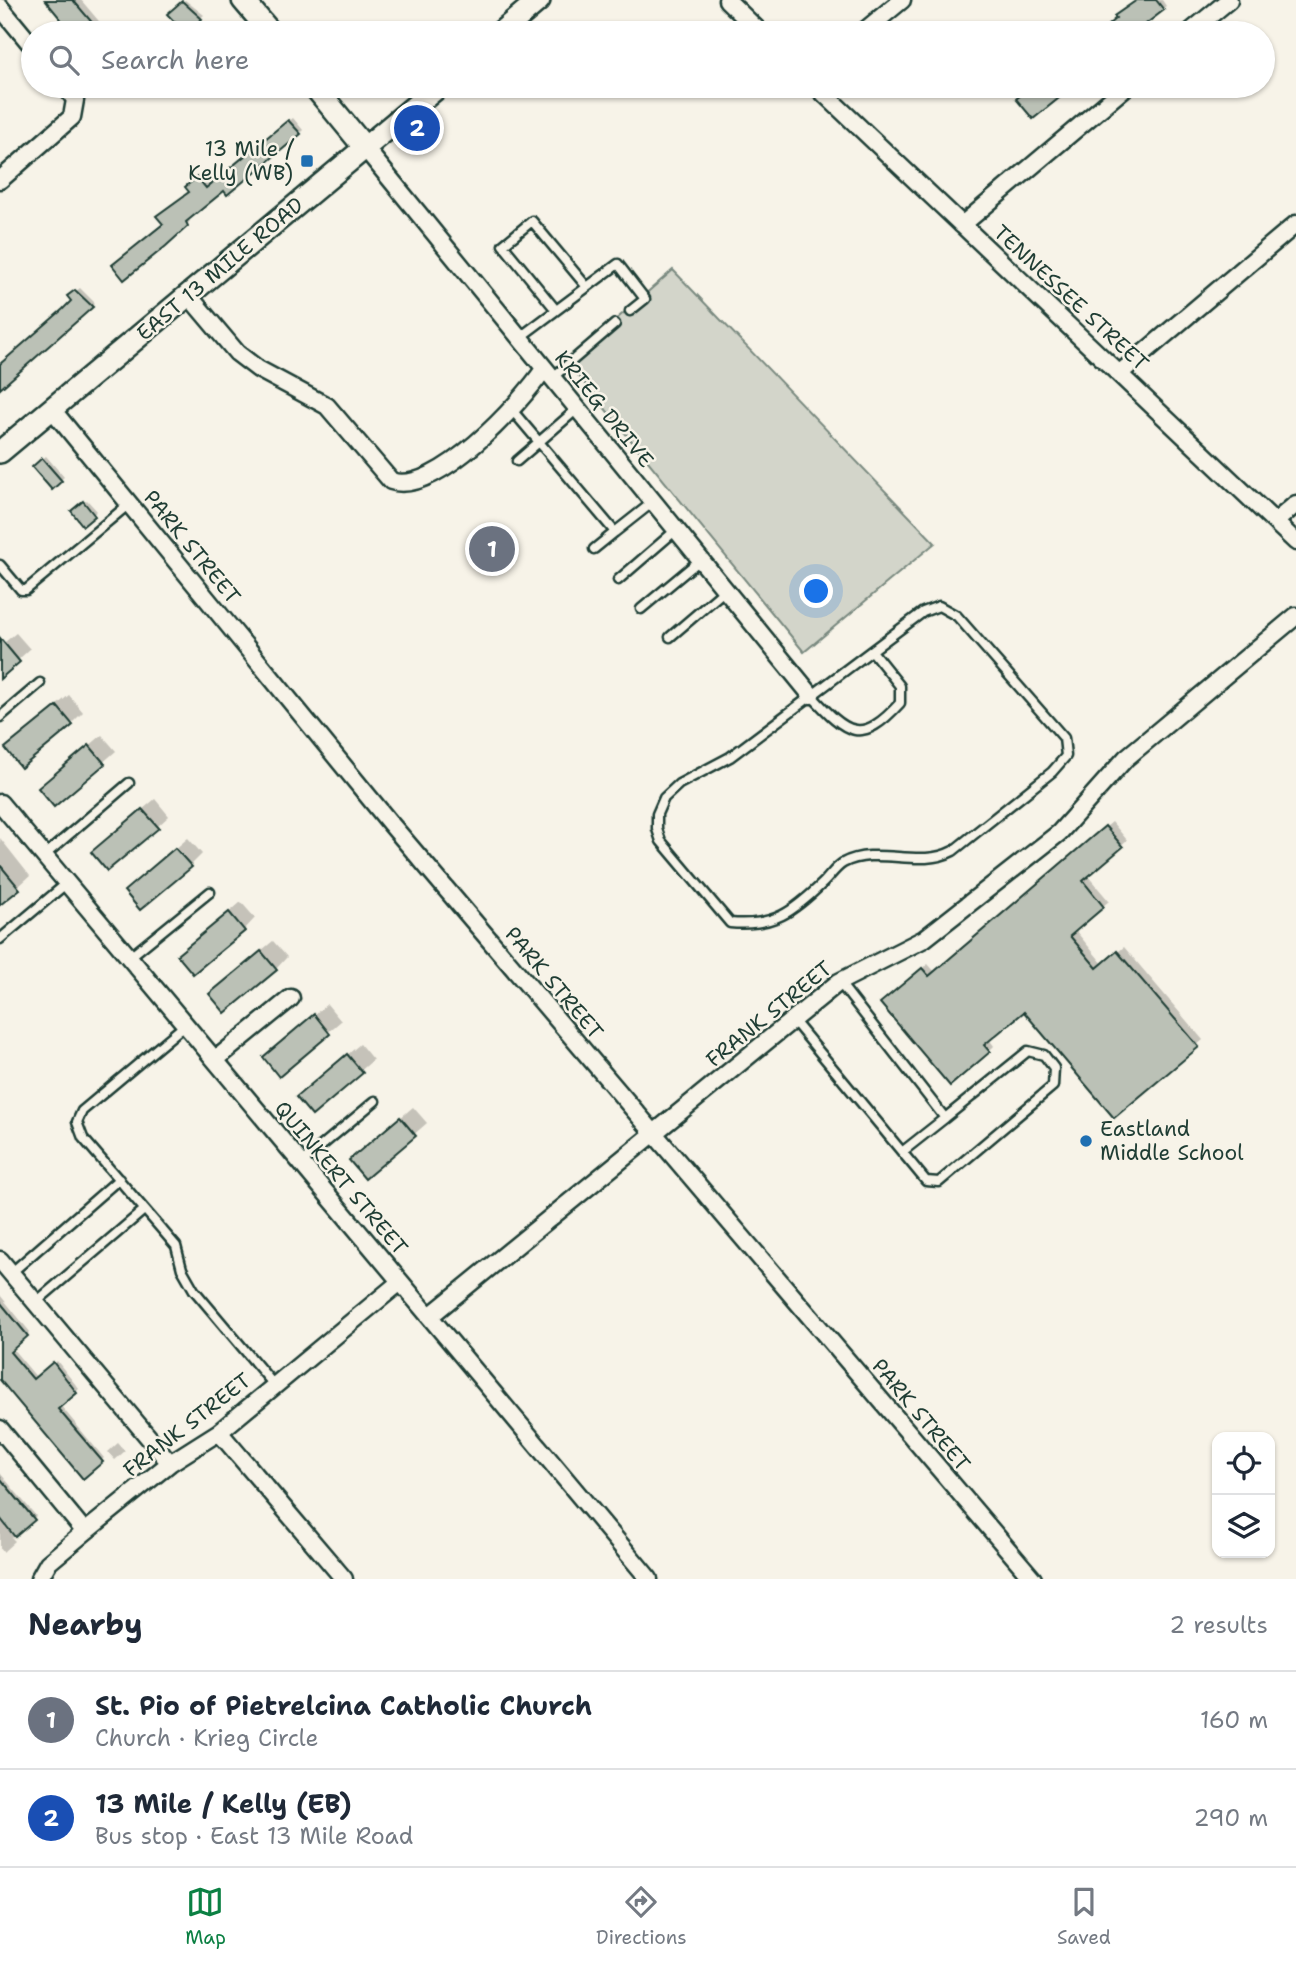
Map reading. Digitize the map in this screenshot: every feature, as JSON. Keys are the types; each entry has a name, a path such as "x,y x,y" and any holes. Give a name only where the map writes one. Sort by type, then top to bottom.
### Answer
{"main road":[{"path":"514,21 539,0"},
{"path":"251,3 263,21"},
{"path":"324,98 365,148"},
{"name":"EAST 13 MILE ROAD","path":"0,452 425,98"}],"street":[{"path":"727,0 749,21"},
{"path":"877,21 902,0"},
{"path":"1203,21 1228,0"},
{"path":"0,8 21,33"},
{"path":"0,180 67,124 75,109 73,98"},
{"name":"TENNESSEE STREET","path":"829,98 1296,542"},
{"path":"962,225 1113,98"},
{"name":"KRIEG DRIVE","path":"365,148 811,695"},
{"path":"1120,373 1296,224"},
{"path":"190,296 237,353 258,369 327,406 391,481 399,484 421,479 457,458 548,374"},
{"name":"PARK STREET","path":"51,408 390,823 1033,1579"},
{"path":"1275,522 1296,504"},
{"name":"FRANK STREET","path":"430,1316 839,982 924,939 1059,833 1126,758 1296,616"},
{"name":"QUINKERT STREET","path":"0,803 649,1579"},
{"path":"215,1060 291,998"},
{"path":"5,1267 170,1463"},
{"name":"FRANK STREET","path":"39,1579 48,1563 85,1532 170,1463 219,1432 400,1282"},
{"path":"0,1429 85,1532"},
{"path":"219,1432 344,1579"}],"lane":[{"path":"556,310 503,245 532,221 587,287"},
{"path":"519,338 618,264 645,299 630,311"},
{"path":"548,374 615,324"},
{"path":"517,461 577,408"},
{"path":"512,410 615,532"},
{"path":"594,549 653,502"},
{"path":"0,565 21,590 26,590 129,504"},
{"path":"618,580 676,530"},
{"path":"641,610 700,560"},
{"path":"670,637 725,590"},
{"path":"939,606 957,616 1064,738 1066,756 1052,772 937,859 867,856 842,863 797,907 773,921 750,925 730,923 661,841 657,829 657,814 664,798 679,784 730,757 872,651 923,612 939,606"},
{"path":"811,695 829,714 849,727 866,731 881,724 900,703 900,686 872,651"},
{"path":"0,717 40,683"},
{"path":"45,855 129,783"},
{"path":"0,939 67,883"},
{"path":"130,957 210,892"},
{"path":"839,982 945,1118"},
{"path":"793,1020 902,1152 926,1181 939,1182 1053,1086 1054,1068 1044,1055 1028,1051 902,1152"},
{"path":"186,1024 82,1111 77,1122 83,1138 176,1246 182,1269 194,1290 274,1385"},
{"path":"301,1163 375,1101"},
{"path":"5,1267 119,1179"},
{"path":"35,1303 144,1210"}],"shaded area":[{"path":"673,270 935,543 804,652 567,362"}],"building":[{"path":"45,0 73,0 91,21 62,21"},
{"path":"1137,0 1156,0 1164,10 1150,21 1113,21 1116,18 1114,16"},
{"path":"182,1 202,19 174,21 167,14"},
{"path":"1017,98 1059,98 1033,119"},
{"path":"288,120 301,134 227,195 224,191 186,222 188,226 124,280 112,265 163,224 156,216 189,192 185,187 197,177 206,188"},
{"path":"75,290 93,307 0,389 0,364 63,309 71,301 67,296"},
{"path":"42,458 62,481 52,490 32,467"},
{"path":"83,501 95,516 83,526 71,511"},
{"path":"0,638 20,662 0,679"},
{"path":"57,706 73,725 21,768 5,748"},
{"path":"89,745 105,764 54,807 38,788"},
{"path":"142,809 159,828 107,871 91,852"},
{"path":"1105,826 1123,847 1083,881 1104,907 1070,936 1097,968 1117,951 1199,1047 1114,1118 1024,1012 984,1045 990,1052 950,1086 880,1003 922,968 929,976"},
{"path":"175,848 192,867 140,910 124,891"},
{"path":"0,865 20,889 0,905"},
{"path":"229,912 245,931 193,974 177,955"},
{"path":"261,951 277,970 225,1013 209,994"},
{"path":"314,1014 330,1034 279,1077 263,1057"},
{"path":"347,1054 363,1073 312,1116 296,1097"},
{"path":"400,1117 416,1136 365,1179 349,1160"},
{"path":"0,1302 28,1336 10,1352 33,1379 53,1362 77,1393 58,1409 103,1462 83,1479 0,1380"},
{"path":"0,1478 35,1520 15,1537 0,1518"}],"place":[{"name":"13 Mile / Kelly (EB)","path":"417,128"},
{"name":"13 Mile / Kelly (WB)","path":"307,161"},
{"name":"St. Pio of Pietrelcina Catholic Church","path":"492,549"},
{"name":"Eastland Middle School","path":"1086,1141"}]}
